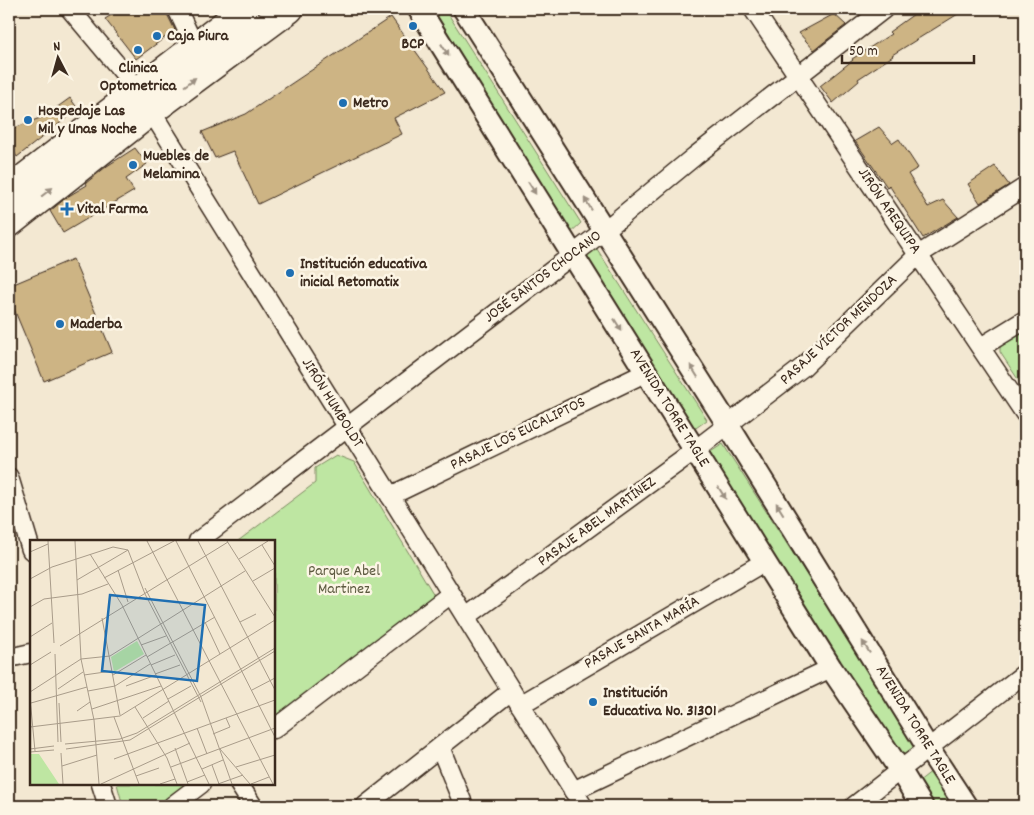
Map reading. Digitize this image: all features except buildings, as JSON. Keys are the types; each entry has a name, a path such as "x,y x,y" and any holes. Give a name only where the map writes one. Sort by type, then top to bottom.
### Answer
{"main road":[{"path":"9,223 144,101 194,47 245,9"},
{"path":"9,190 289,9"}],"street":[{"name":"JIRÓN HUMBOLDT","path":"70,9 144,101 580,802"},
{"path":"178,9 194,47"},
{"name":"AVENIDA TORRE TAGLE","path":"419,9 696,450 764,562 922,806"},
{"name":"AVENIDA TORRE TAGLE","path":"464,9 605,230 966,806"},
{"name":"JIRÓN AREQUIPA","path":"753,9 1025,414"},
{"name":"JOSÉ SANTOS CHOCANO","path":"199,540 605,230 695,156 884,9"},
{"name":"PASAJE VÍCTOR MENDOZA","path":"728,426 803,367 918,255 1025,187"},
{"path":"981,348 1025,320"},
{"name":"PASAJE LOS EUCALIPTOS","path":"390,496 647,372"},
{"name":"PASAJE ABEL MARTÍNEZ","path":"466,617 728,426"},
{"path":"9,477 30,547"},
{"name":"PASAJE SANTA MARÍA","path":"365,806 440,747 515,698 764,562"},
{"path":"275,728 451,594"},
{"path":"9,658 30,653"},
{"path":"580,802 831,668"},
{"path":"854,806 1025,673"},
{"path":"440,747 464,806"},
{"path":"101,785 105,806"},
{"path":"172,806 200,785"},
{"path":"240,785 253,806"}],"green space":[{"path":"426,9 445,9 581,223 568,235"},
{"path":"597,249 707,420 689,433 582,257"},
{"path":"1025,329 1025,390 1000,352 1000,348 1002,344"},
{"path":"723,444 917,747 898,760 704,456"},
{"name":"Parque Abel Martinez","path":"336,455 354,462 434,595 433,599 275,721 275,540 239,540 315,483 315,468"},
{"path":"932,771 955,806 927,806 914,785"},
{"path":"117,785 194,785 166,806 123,806"}],"place":[{"name":"BCP","path":"413,26"},
{"name":"Caja Piura","path":"157,36"},
{"name":"Clinica Optometrica","path":"138,50"},
{"name":"Metro","path":"343,103"},
{"name":"Hospedaje Las Mil y Unas Noche","path":"28,120"},
{"name":"Muebles de Melamina","path":"133,165"},
{"name":"Vital Farma","path":"67,209"},
{"name":"Institución educativa inicial Retomatix","path":"290,273"},
{"name":"Maderba","path":"60,324"},
{"name":"Institución Educativa No. 31301","path":"593,702"}]}
